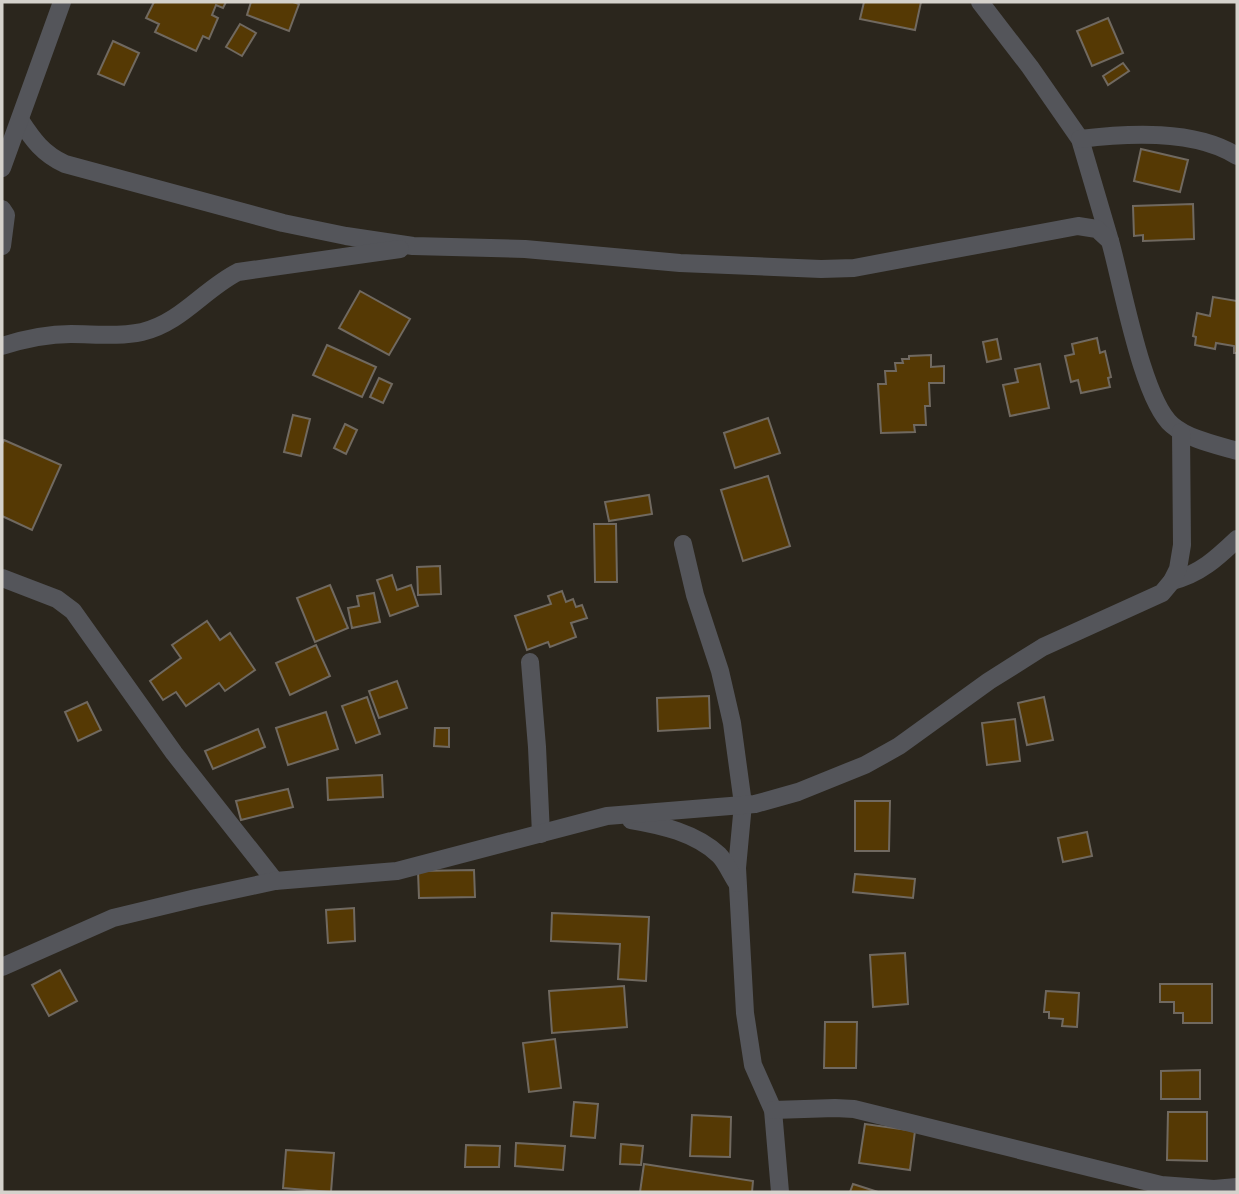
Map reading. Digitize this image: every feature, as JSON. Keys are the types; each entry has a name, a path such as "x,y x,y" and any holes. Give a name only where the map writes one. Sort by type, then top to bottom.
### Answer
{"street":[{"path":"2,168 62,2"},
{"path":"980,2 1080,139 1148,386 1159,409 1170,424 1181,432 1237,451"},
{"path":"20,120 37,146 48,156 65,164 283,223 413,246 525,249 680,263 821,269 854,268 892,262 1078,226 1097,229 1110,241"},
{"path":"1080,139 1126,134 1184,139 1223,147 1237,156"},
{"path":"2,209 6,215 2,246"},
{"path":"2,346 26,338 139,332 177,317 227,277 238,272 413,246"},
{"path":"2,967 113,918 275,881 397,871 607,816 755,804 798,792 865,765 899,746 989,681 1043,647 1162,593 1178,569 1182,545 1181,432"},
{"path":"1172,581 1191,576 1210,564 1237,539"},
{"path":"682,544 723,682 732,723 743,804 737,868 746,1013 753,1065 773,1110 780,1192"},
{"path":"2,578 57,599 73,611 174,753 275,881"},
{"path":"530,662 541,834"},
{"path":"607,816 649,823 703,843 721,856 738,886"},
{"path":"773,1110 854,1110 1161,1185 1214,1189 1237,1187"}],"building":[{"path":"154,2 226,2 223,8 216,5 212,15 218,18 209,39 203,36 196,51 155,32 159,24 146,18"},
{"path":"251,2 299,4 289,31 247,15"},
{"path":"864,2 921,2 915,30 860,19"},
{"path":"1108,18 1123,53 1092,66 1077,31"},
{"path":"240,24 256,33 242,56 226,47"},
{"path":"113,41 139,53 124,85 98,74"},
{"path":"1123,63 1129,71 1108,85 1103,76"},
{"path":"1141,149 1188,160 1180,192 1134,181"},
{"path":"1193,204 1194,239 1143,241 1143,235 1134,236 1133,206"},
{"path":"360,291 410,319 389,355 339,328"},
{"path":"1213,297 1237,301 1237,353 1234,353 1234,346 1216,343 1215,349 1195,345 1196,337 1193,336 1197,313 1210,316"},
{"path":"1097,338 1100,353 1105,351 1111,377 1108,378 1110,387 1081,393 1078,380 1071,382 1065,356 1074,354 1072,344"},
{"path":"997,339 1001,359 987,362 983,342"},
{"path":"327,345 376,367 362,397 313,375"},
{"path":"931,355 931,367 944,366 944,383 929,383 930,406 925,406 926,425 914,425 915,432 881,433 878,384 886,384 885,371 896,371 895,363 903,363 902,359 909,359 909,356"},
{"path":"1040,364 1049,408 1010,416 1003,385 1018,382 1015,369"},
{"path":"379,378 392,384 383,403 370,397"},
{"path":"293,415 310,419 301,456 284,452"},
{"path":"768,418 780,453 735,468 724,433"},
{"path":"345,424 357,430 346,454 334,448"},
{"path":"4,440 61,465 32,530 2,516"},
{"path":"768,476 790,546 743,561 721,490"},
{"path":"649,495 652,514 609,521 605,502"},
{"path":"594,524 616,524 617,582 595,582"},
{"path":"440,566 441,594 418,595 417,567"},
{"path":"392,575 397,590 411,585 418,606 390,616 377,580"},
{"path":"330,585 348,628 315,642 297,598"},
{"path":"562,591 566,602 573,599 576,607 582,605 587,618 571,623 576,637 550,647 548,642 527,650 515,616 551,604 548,596"},
{"path":"374,593 380,622 352,628 348,608 359,606 357,596"},
{"path":"207,621 220,640 230,633 255,670 225,691 219,683 186,706 176,692 163,700 150,681 181,658 172,645"},
{"path":"316,645 330,676 290,695 276,663"},
{"path":"397,681 407,708 379,718 369,691"},
{"path":"709,696 710,728 658,731 657,698"},
{"path":"367,697 380,734 356,743 342,706"},
{"path":"1044,697 1053,740 1027,745 1018,703"},
{"path":"87,702 101,730 78,741 65,712"},
{"path":"326,712 338,749 288,765 276,728"},
{"path":"1015,719 1020,761 987,765 982,723"},
{"path":"435,728 449,728 449,747 434,746"},
{"path":"258,729 265,747 213,769 205,751"},
{"path":"382,775 383,797 328,800 327,778"},
{"path":"288,789 293,807 241,820 236,801"},
{"path":"855,801 890,801 889,851 855,851"},
{"path":"1087,832 1092,856 1063,862 1058,838"},
{"path":"474,870 475,897 419,898 418,871"},
{"path":"855,874 915,879 913,898 853,892"},
{"path":"354,908 355,941 328,943 326,910"},
{"path":"552,913 649,917 646,981 618,979 620,944 551,941"},
{"path":"905,953 908,1004 873,1007 870,955"},
{"path":"60,970 77,1001 49,1016 32,985"},
{"path":"1160,984 1212,984 1212,1023 1183,1023 1183,1013 1174,1013 1174,1002 1160,1002"},
{"path":"624,986 627,1027 552,1033 549,991"},
{"path":"1046,991 1079,993 1077,1027 1062,1026 1063,1019 1049,1018 1049,1012 1044,1012"},
{"path":"825,1022 857,1022 856,1068 824,1068"},
{"path":"555,1039 561,1088 529,1092 523,1043"},
{"path":"1200,1070 1200,1099 1161,1099 1161,1071"},
{"path":"574,1102 598,1104 595,1138 571,1136"},
{"path":"1168,1112 1207,1112 1207,1161 1167,1160"},
{"path":"692,1115 731,1117 730,1157 690,1156"},
{"path":"865,1124 915,1131 910,1170 859,1163"},
{"path":"516,1143 565,1146 563,1170 515,1166"},
{"path":"621,1144 643,1146 641,1165 620,1164"},
{"path":"466,1145 500,1146 499,1167 465,1167"},
{"path":"286,1150 334,1153 331,1192 283,1188"},
{"path":"644,1164 753,1181 752,1192 640,1192"},
{"path":"853,1184 878,1192 850,1192"}]}
